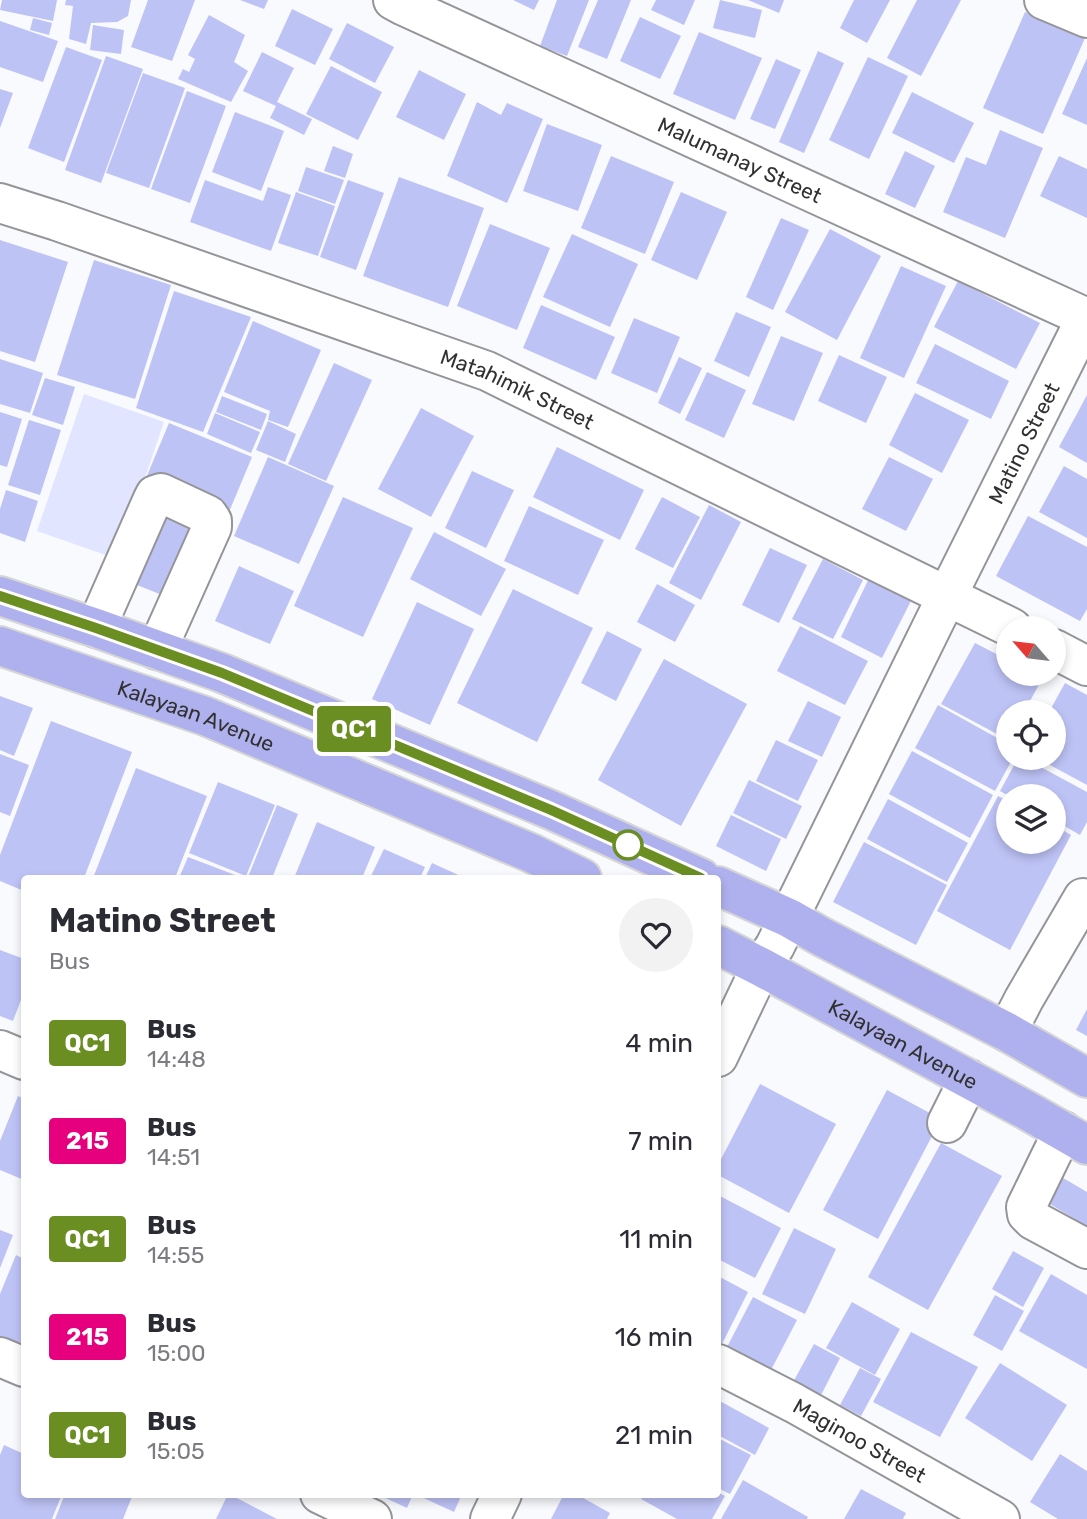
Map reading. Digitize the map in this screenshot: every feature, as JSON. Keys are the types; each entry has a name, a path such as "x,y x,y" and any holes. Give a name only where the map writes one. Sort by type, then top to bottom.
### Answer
{"main road":[{"path":"0,596 222,673 538,805 694,875"},
{"name":"Kalayaan Avenue","path":"0,646 205,716 531,853 576,875"},
{"path":"721,887 789,918 1087,1077"},
{"name":"Kalayaan Avenue","path":"721,947 1075,1138"}],"street":[{"name":"Malumanay Street","path":"393,0 1087,318"},
{"path":"1044,0 1087,18"},
{"name":"Matahimik Street","path":"0,203 487,371 996,620"},
{"name":"Matino Street","path":"721,1050 1087,318"},
{"path":"96,628 152,501 155,495 161,493 208,515 212,527 157,650"},
{"path":"1066,655 1087,666"},
{"path":"1007,1032 1083,898"},
{"path":"0,1050 21,1059"},
{"path":"947,1123 969,1079"},
{"path":"1075,1138 1026,1207 1027,1214 1033,1220 1087,1249"},
{"path":"0,1357 21,1366"},
{"name":"Maginoo Street","path":"721,1366 794,1403 1000,1519"},
{"path":"328,1498 372,1519"},
{"path":"490,1519 500,1498"}],"shaded area":[{"path":"84,394 164,422 117,559 37,531"}],"building":[{"path":"2,0 57,0 53,21 0,10"},
{"path":"66,0 131,0 128,16 117,22 91,23 86,44 69,39 73,6 65,5"},
{"path":"148,0 195,0 172,61 131,47"},
{"path":"240,0 268,0 264,9"},
{"path":"513,0 539,0 534,10"},
{"path":"557,0 589,0 567,56 540,46"},
{"path":"598,0 631,0 607,59 578,47"},
{"path":"656,0 695,0 684,25 651,10"},
{"path":"720,0 762,10 755,38 713,28"},
{"path":"748,0 784,0 779,13"},
{"path":"854,0 890,0 867,43 840,28"},
{"path":"917,0 961,0 921,76 887,58"},
{"path":"292,9 333,29 315,65 275,46"},
{"path":"1025,12 1085,38 1043,134 983,108"},
{"path":"209,15 245,35 234,62 248,71 231,102 178,79 183,69 189,72 195,59 188,55"},
{"path":"640,17 681,36 660,79 620,61"},
{"path":"33,18 52,23 49,35 30,30"},
{"path":"0,21 58,41 43,82 0,67"},
{"path":"347,23 394,47 375,83 329,59"},
{"path":"93,25 124,30 121,54 90,50"},
{"path":"699,32 762,58 735,120 673,94"},
{"path":"66,47 102,60 64,162 28,148"},
{"path":"818,51 844,63 804,153 779,142"},
{"path":"262,52 294,68 277,102 312,119 304,135 270,118 276,106 243,91"},
{"path":"106,56 143,69 101,183 65,170"},
{"path":"868,57 908,76 869,159 829,140"},
{"path":"1087,58 1087,125 1062,114"},
{"path":"776,59 801,70 775,129 750,119"},
{"path":"331,66 382,92 358,140 306,114"},
{"path":"419,70 466,94 444,140 396,117"},
{"path":"143,73 185,88 149,188 106,173"},
{"path":"0,89 13,93 0,128"},
{"path":"187,91 226,106 190,203 151,189"},
{"path":"912,92 974,123 954,163 892,133"},
{"path":"477,102 501,115 507,103 543,119 507,203 447,176"},
{"path":"235,112 284,131 261,191 212,172"},
{"path":"547,124 602,145 578,211 523,191"},
{"path":"1000,130 1043,148 1005,238 943,212 966,157 986,165"},
{"path":"333,146 353,154 345,178 324,171"},
{"path":"905,151 935,166 915,208 885,194"},
{"path":"611,156 674,182 645,254 581,228"},
{"path":"1059,156 1087,169 1087,218 1040,196"},
{"path":"306,167 344,180 335,204 298,191"},
{"path":"399,177 484,208 448,307 363,276"},
{"path":"205,180 263,201 268,187 291,195 271,251 190,222"},
{"path":"348,180 384,193 356,270 320,257"},
{"path":"296,192 335,206 318,256 278,243"},
{"path":"681,192 727,212 697,280 651,260"},
{"path":"781,218 809,230 773,310 746,297"},
{"path":"490,224 550,248 517,330 457,306"},
{"path":"830,229 881,256 837,340 785,312"},
{"path":"572,234 638,264 610,327 543,297"},
{"path":"0,240 68,262 35,362 0,351"},
{"path":"94,260 171,285 135,399 57,375"},
{"path":"901,266 946,286 904,378 860,358"},
{"path":"958,281 1040,323 1016,369 934,327"},
{"path":"174,291 251,317 203,432 136,408"},
{"path":"541,305 615,337 596,380 523,348"},
{"path":"736,312 771,327 749,377 714,361"},
{"path":"634,318 680,337 657,393 611,373"},
{"path":"253,321 321,350 288,427 268,420 270,411 224,392"},
{"path":"781,336 823,353 794,421 752,404"},
{"path":"935,344 1009,381 991,419 916,383"},
{"path":"839,355 887,377 866,423 818,401"},
{"path":"679,357 702,368 680,414 658,403"},
{"path":"0,359 43,373 30,413 0,404"},
{"path":"334,363 372,380 326,481 288,464"},
{"path":"707,372 746,390 724,438 685,420"},
{"path":"45,378 75,387 63,425 32,415"},
{"path":"915,393 969,420 942,473 889,445"},
{"path":"1087,395 1087,463 1059,447"},
{"path":"222,396 267,414 261,430 216,412"},
{"path":"421,408 474,436 431,517 378,489"},
{"path":"0,412 22,419 7,467 0,465"},
{"path":"215,413 260,432 251,453 207,434"},
{"path":"29,420 61,430 40,495 8,485"},
{"path":"268,421 296,434 285,462 256,450"},
{"path":"169,423 252,457 229,512 146,478"},
{"path":"557,447 644,490 620,540 533,497"},
{"path":"268,457 334,486 299,564 234,536"},
{"path":"889,457 933,479 906,531 862,509"},
{"path":"1064,466 1087,479 1087,538 1039,512"},
{"path":"472,471 514,490 486,548 445,528"},
{"path":"6,490 38,501 25,542 0,533 0,509"},
{"path":"343,497 413,528 363,637 294,606"},
{"path":"662,497 700,517 673,568 635,549"},
{"path":"164,504 204,521 172,599 132,583"},
{"path":"709,505 741,522 701,600 669,583"},
{"path":"529,506 604,540 578,595 504,561"},
{"path":"1028,516 1087,547 1087,609 1080,621 996,576"},
{"path":"434,532 506,569 481,616 410,579"},
{"path":"770,548 807,565 779,623 742,605"},
{"path":"823,559 863,580 833,639 792,619"},
{"path":"239,566 294,591 270,644 215,621"},
{"path":"871,574 914,595 882,658 841,637"},
{"path":"657,584 695,605 675,642 637,622"},
{"path":"513,589 593,628 537,742 457,703"},
{"path":"417,602 474,629 430,725 372,699"},
{"path":"800,626 868,661 845,705 777,671"},
{"path":"607,631 642,649 616,701 581,683"},
{"path":"975,643 996,654 996,686 1038,686 1031,700 996,700 996,734 941,704"},
{"path":"664,659 747,704 681,826 598,780"},
{"path":"1066,684 1087,695 1087,785 1059,770 1066,770 1066,700 1056,700"},
{"path":"0,696 33,708 14,756 0,750"},
{"path":"808,701 841,717 822,757 788,741"},
{"path":"938,705 996,737 996,770 1006,770 999,784 996,784 995,791 915,748"},
{"path":"51,721 132,752 85,875 21,875 21,890 0,881 0,855"},
{"path":"776,740 818,760 798,801 756,781"},
{"path":"912,751 993,795 970,838 889,794"},
{"path":"0,754 29,765 10,816 0,812"},
{"path":"136,768 207,796 176,875 94,875"},
{"path":"1011,770 1046,770 1087,792 1087,822 1080,835 1066,827 1066,784 1004,784"},
{"path":"749,780 802,806 786,839 733,813"},
{"path":"218,782 275,805 246,875 189,853"},
{"path":"888,799 968,843 947,882 867,839"},
{"path":"996,800 996,854 1061,854 1010,950 937,911"},
{"path":"277,805 298,814 273,875 249,875"},
{"path":"731,815 781,839 766,871 716,846"},
{"path":"317,822 375,847 363,875 295,875"},
{"path":"1066,832 1071,835 1066,844"},
{"path":"864,842 947,885 916,945 833,902"},
{"path":"384,849 425,867 421,875 371,875"},
{"path":"188,857 235,875 180,875"},
{"path":"432,863 458,875 426,875"},
{"path":"0,950 21,958 21,1000 13,1021 0,1016"},
{"path":"1087,1009 1087,1036 1076,1030"},
{"path":"760,1084 836,1124 789,1213 721,1177 721,1159"},
{"path":"887,1090 941,1119 878,1239 823,1210"},
{"path":"18,1096 21,1098 21,1179 0,1170 0,1141"},
{"path":"941,1143 1002,1176 928,1310 868,1277"},
{"path":"1058,1175 1087,1192 1087,1226 1043,1200"},
{"path":"721,1197 781,1228 755,1278 721,1261"},
{"path":"794,1228 836,1249 805,1314 762,1294"},
{"path":"0,1230 13,1235 0,1268"},
{"path":"1013,1251 1044,1268 1023,1307 992,1289"},
{"path":"16,1255 21,1258 21,1346 0,1337 0,1294"},
{"path":"1051,1274 1087,1295 1087,1369 1019,1331"},
{"path":"721,1278 748,1292 721,1343"},
{"path":"995,1295 1024,1311 1002,1351 973,1335"},
{"path":"753,1297 797,1320 771,1370 727,1347"},
{"path":"852,1302 900,1329 875,1375 826,1348"},
{"path":"911,1332 978,1367 940,1437 873,1402"},
{"path":"814,1344 840,1358 819,1399 792,1384"},
{"path":"1000,1363 1067,1405 1032,1461 965,1418"},
{"path":"860,1368 881,1379 861,1416 840,1405"},
{"path":"721,1402 769,1428 755,1455 721,1437"},
{"path":"721,1440 751,1455 730,1494 721,1490"},
{"path":"4,1445 21,1453 21,1498 60,1498 52,1519 0,1519 0,1455"},
{"path":"1060,1454 1087,1471 1087,1519 1058,1519 1030,1502"},
{"path":"743,1480 808,1517 807,1519 721,1519"},
{"path":"861,1489 906,1513 903,1519 844,1519"},
{"path":"721,1494 725,1496 712,1519 677,1519 641,1499 721,1498"},
{"path":"63,1498 131,1498 123,1519 55,1519"},
{"path":"226,1498 237,1498 277,1519 216,1519"},
{"path":"386,1498 411,1498 407,1508"},
{"path":"424,1498 460,1498 454,1512"},
{"path":"562,1498 583,1498 610,1513 607,1519 551,1519"}],"bus line":[{"name":"QC1","path":"0,596 222,673 551,810 694,875"}]}
